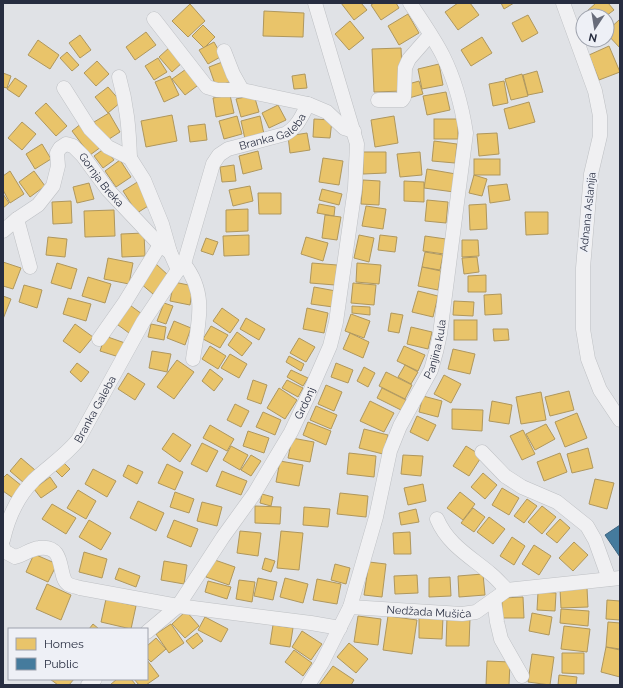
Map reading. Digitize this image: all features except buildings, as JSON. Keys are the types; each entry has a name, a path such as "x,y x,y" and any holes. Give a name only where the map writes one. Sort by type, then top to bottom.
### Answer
{"street":[{"path":"315,3 354,131"},
{"name":"Panjina kula","path":"308,685 322,663 350,606 376,517 390,451 400,426 431,370 440,334 466,133 463,114 452,75 443,55 410,3"},
{"name":"Adnana Aslanija","path":"563,3 595,91 600,116 600,136 591,174 583,268 583,329 588,359 600,390 620,420"},
{"path":"154,19 207,87 217,90 242,90 308,104"},
{"path":"378,100 400,101 404,98 405,68 409,59 430,35"},
{"path":"224,51 233,74 242,90"},
{"path":"119,77 124,95 128,120 130,158 147,185 162,224 165,248 181,267 191,273 200,299 193,359"},
{"path":"64,88 90,129 108,147 130,158"},
{"name":"Branka Galeba","path":"3,540 13,509 22,495 34,480 69,451 78,440 143,322 181,267 213,164 219,155 228,149 286,134 292,131 308,104 327,112 344,128 354,131"},
{"name":"Grdonj","path":"148,631 178,606 254,494 291,432 330,346 336,322 354,188 357,144 354,131"},
{"name":"Gornja Breka","path":"3,231 17,219 38,205 53,186 58,166 58,153 60,148 66,144 73,146 83,156 108,190 165,248"},
{"path":"17,219 30,268"},
{"path":"99,339 165,248"},
{"path":"437,519 448,538 492,575 507,590 615,579 587,526 557,502 522,487 505,476 482,452"},
{"path":"3,547 4,551 16,556 39,548 47,548 55,552 62,564 64,578 68,584 80,588 178,606 340,628"},
{"name":"Nedžada Mušića","path":"350,606 462,614 476,612 507,590"},
{"path":"494,600 497,622 502,639 522,676"}]}
